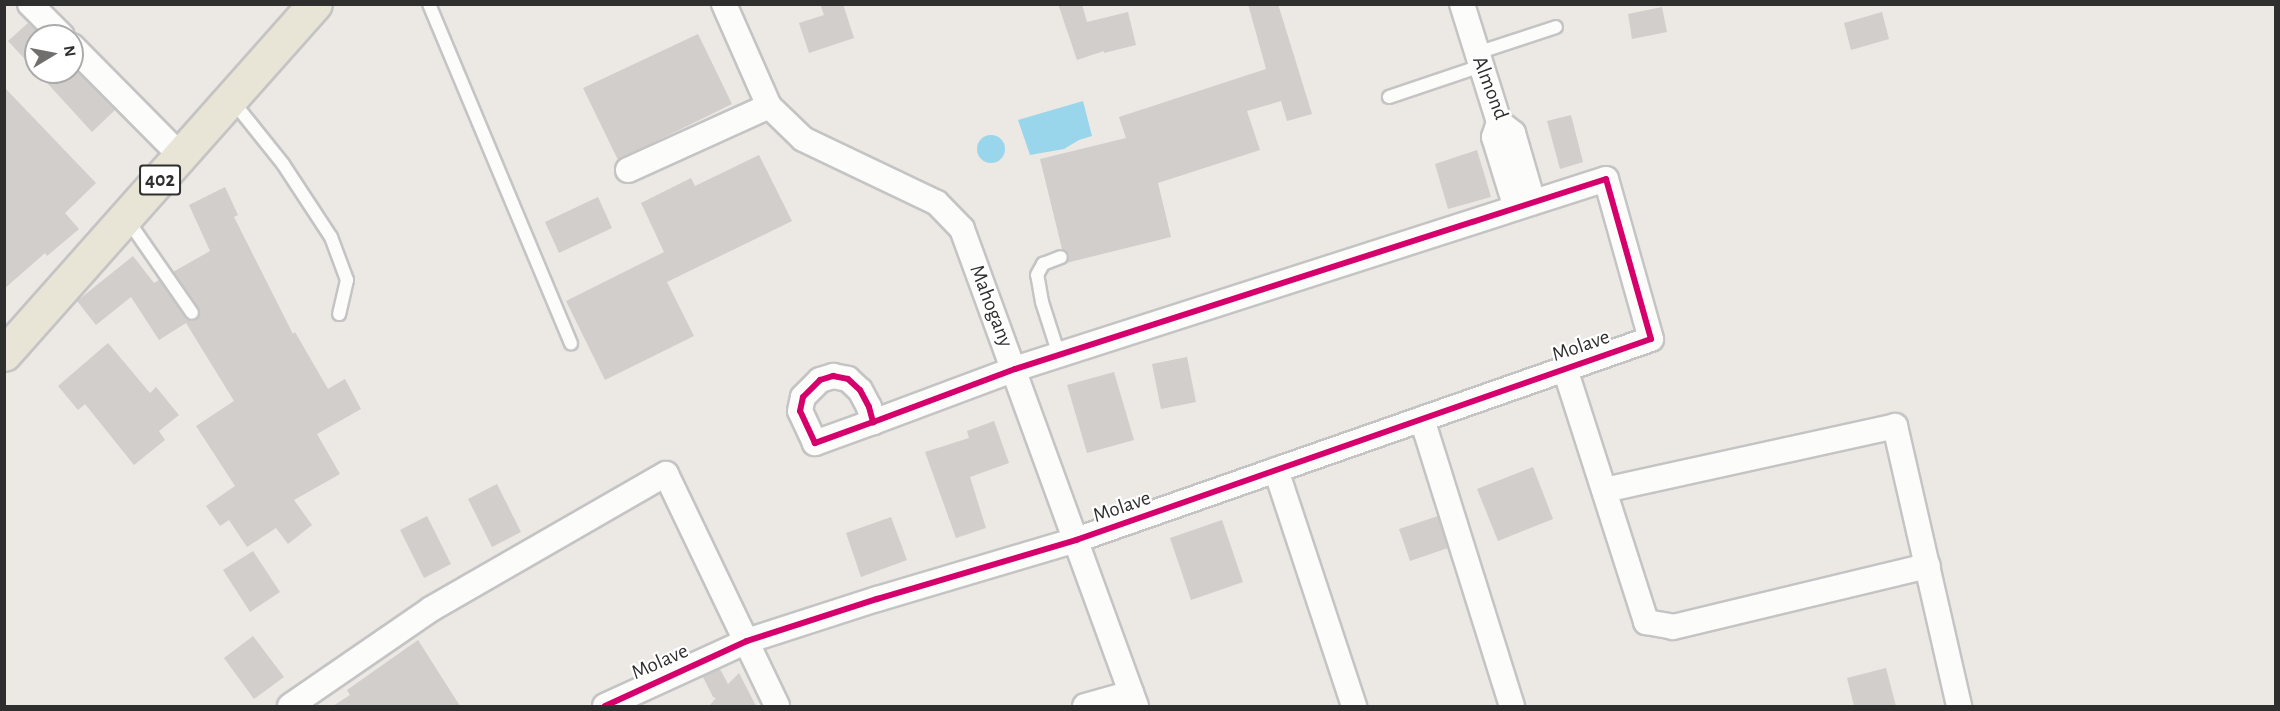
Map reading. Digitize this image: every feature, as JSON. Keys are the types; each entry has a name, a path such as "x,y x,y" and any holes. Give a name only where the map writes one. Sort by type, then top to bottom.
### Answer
{"main road":[{"name":"402","path":"4,354 127,219 313,5"}],"street":[{"path":"30,4 50,24"},
{"name":"Mahogany","path":"724,4 769,106 803,139 937,203 962,230 1015,369 1133,700"},
{"name":"Almond","path":"1462,4 1499,122 1494,137 1524,205"},
{"path":"84,58 181,156"},
{"path":"628,170 769,106"},
{"name":"Molave","path":"605,706 747,641 877,599 1076,540 1651,339 1606,179 1524,205"},
{"path":"873,422 1015,369 1524,205"},
{"path":"1565,369 1646,622 1673,627 1928,566"},
{"path":"1422,419 1512,706"},
{"path":"1605,490 1895,426 1959,706"},
{"path":"1276,470 1354,706"},
{"path":"290,706 431,609 666,474 777,706"},
{"path":"1085,706 1133,700"}],"lane":[{"path":"429,4 571,344"},
{"path":"1389,97 1556,27"},
{"path":"231,98 283,164 331,237 347,280 339,314"},
{"path":"127,219 192,313"},
{"path":"1059,355 1042,302 1037,275 1043,264 1061,257"}],"water":[{"path":"1083,101 1092,136 1079,140 1064,149 1030,155 1018,120"},
{"path":"991,135 1001,139 1005,149 1001,159 991,163 981,159 977,149 981,139"}],"building":[{"path":"820,4 843,4 854,38 809,53 799,23 824,15"},
{"path":"1058,4 1082,4 1087,22 1128,12 1136,45 1104,53 1104,51 1077,60"},
{"path":"1248,4 1278,4 1312,114 1287,121 1281,101 1247,111 1260,150 1158,183 1171,237 1066,263 1069,255 1062,249 1040,159 1126,138 1119,117 1266,69"},
{"path":"1662,7 1667,32 1632,39 1628,14"},
{"path":"1882,12 1889,39 1851,50 1844,23"},
{"path":"24,27 24,58 8,41"},
{"path":"698,34 732,104 618,160 583,88"},
{"path":"84,78 115,110 92,132 48,84 84,84"},
{"path":"4,87 96,183 65,213 79,229 47,256 45,253 4,289"},
{"path":"1571,115 1583,162 1560,169 1547,121"},
{"path":"1477,150 1491,197 1448,209 1435,164"},
{"path":"759,155 792,221 667,282 694,336 605,380 566,301 664,252 641,203 691,178 695,186"},
{"path":"225,187 238,215 234,217 293,334 295,332 328,389 345,379 361,409 317,434 340,474 294,500 312,525 288,544 276,528 247,547 229,520 220,526 206,506 235,486 196,426 234,401 186,323 159,340 131,297 96,325 77,301 133,256 154,283 159,280 186,318 192,321 197,319 199,309 173,272 210,251 189,205"},
{"path":"598,197 612,228 559,253 545,222"},
{"path":"108,343 150,393 156,387 179,415 159,431 165,440 134,465 85,404 78,410 58,386"},
{"path":"1187,357 1196,402 1161,409 1152,364"},
{"path":"1114,372 1134,440 1087,453 1067,385"},
{"path":"994,421 1009,463 970,477 986,528 956,538 925,452 969,438 967,431"},
{"path":"1533,467 1553,519 1498,541 1477,489"},
{"path":"497,484 521,532 492,547 468,499"},
{"path":"427,516 451,564 424,578 400,530"},
{"path":"1438,516 1448,548 1410,561 1399,529"},
{"path":"891,517 907,560 861,577 846,533"},
{"path":"1222,520 1243,582 1191,600 1170,538"},
{"path":"253,551 280,592 250,612 223,570"},
{"path":"253,636 284,677 254,699 224,658"},
{"path":"418,640 460,706 333,706 350,695 347,690"},
{"path":"1886,668 1896,706 1854,706 1847,678"},
{"path":"720,669 728,684 739,673 756,706 709,706 716,698 713,697 703,677"}],"cycle path":[{"path":"605,706 747,641 877,599 1076,540 1651,339 1606,179 1015,369 873,422 815,443 800,411 803,397 820,380 833,376 848,379 860,390 869,407 873,422"}]}
